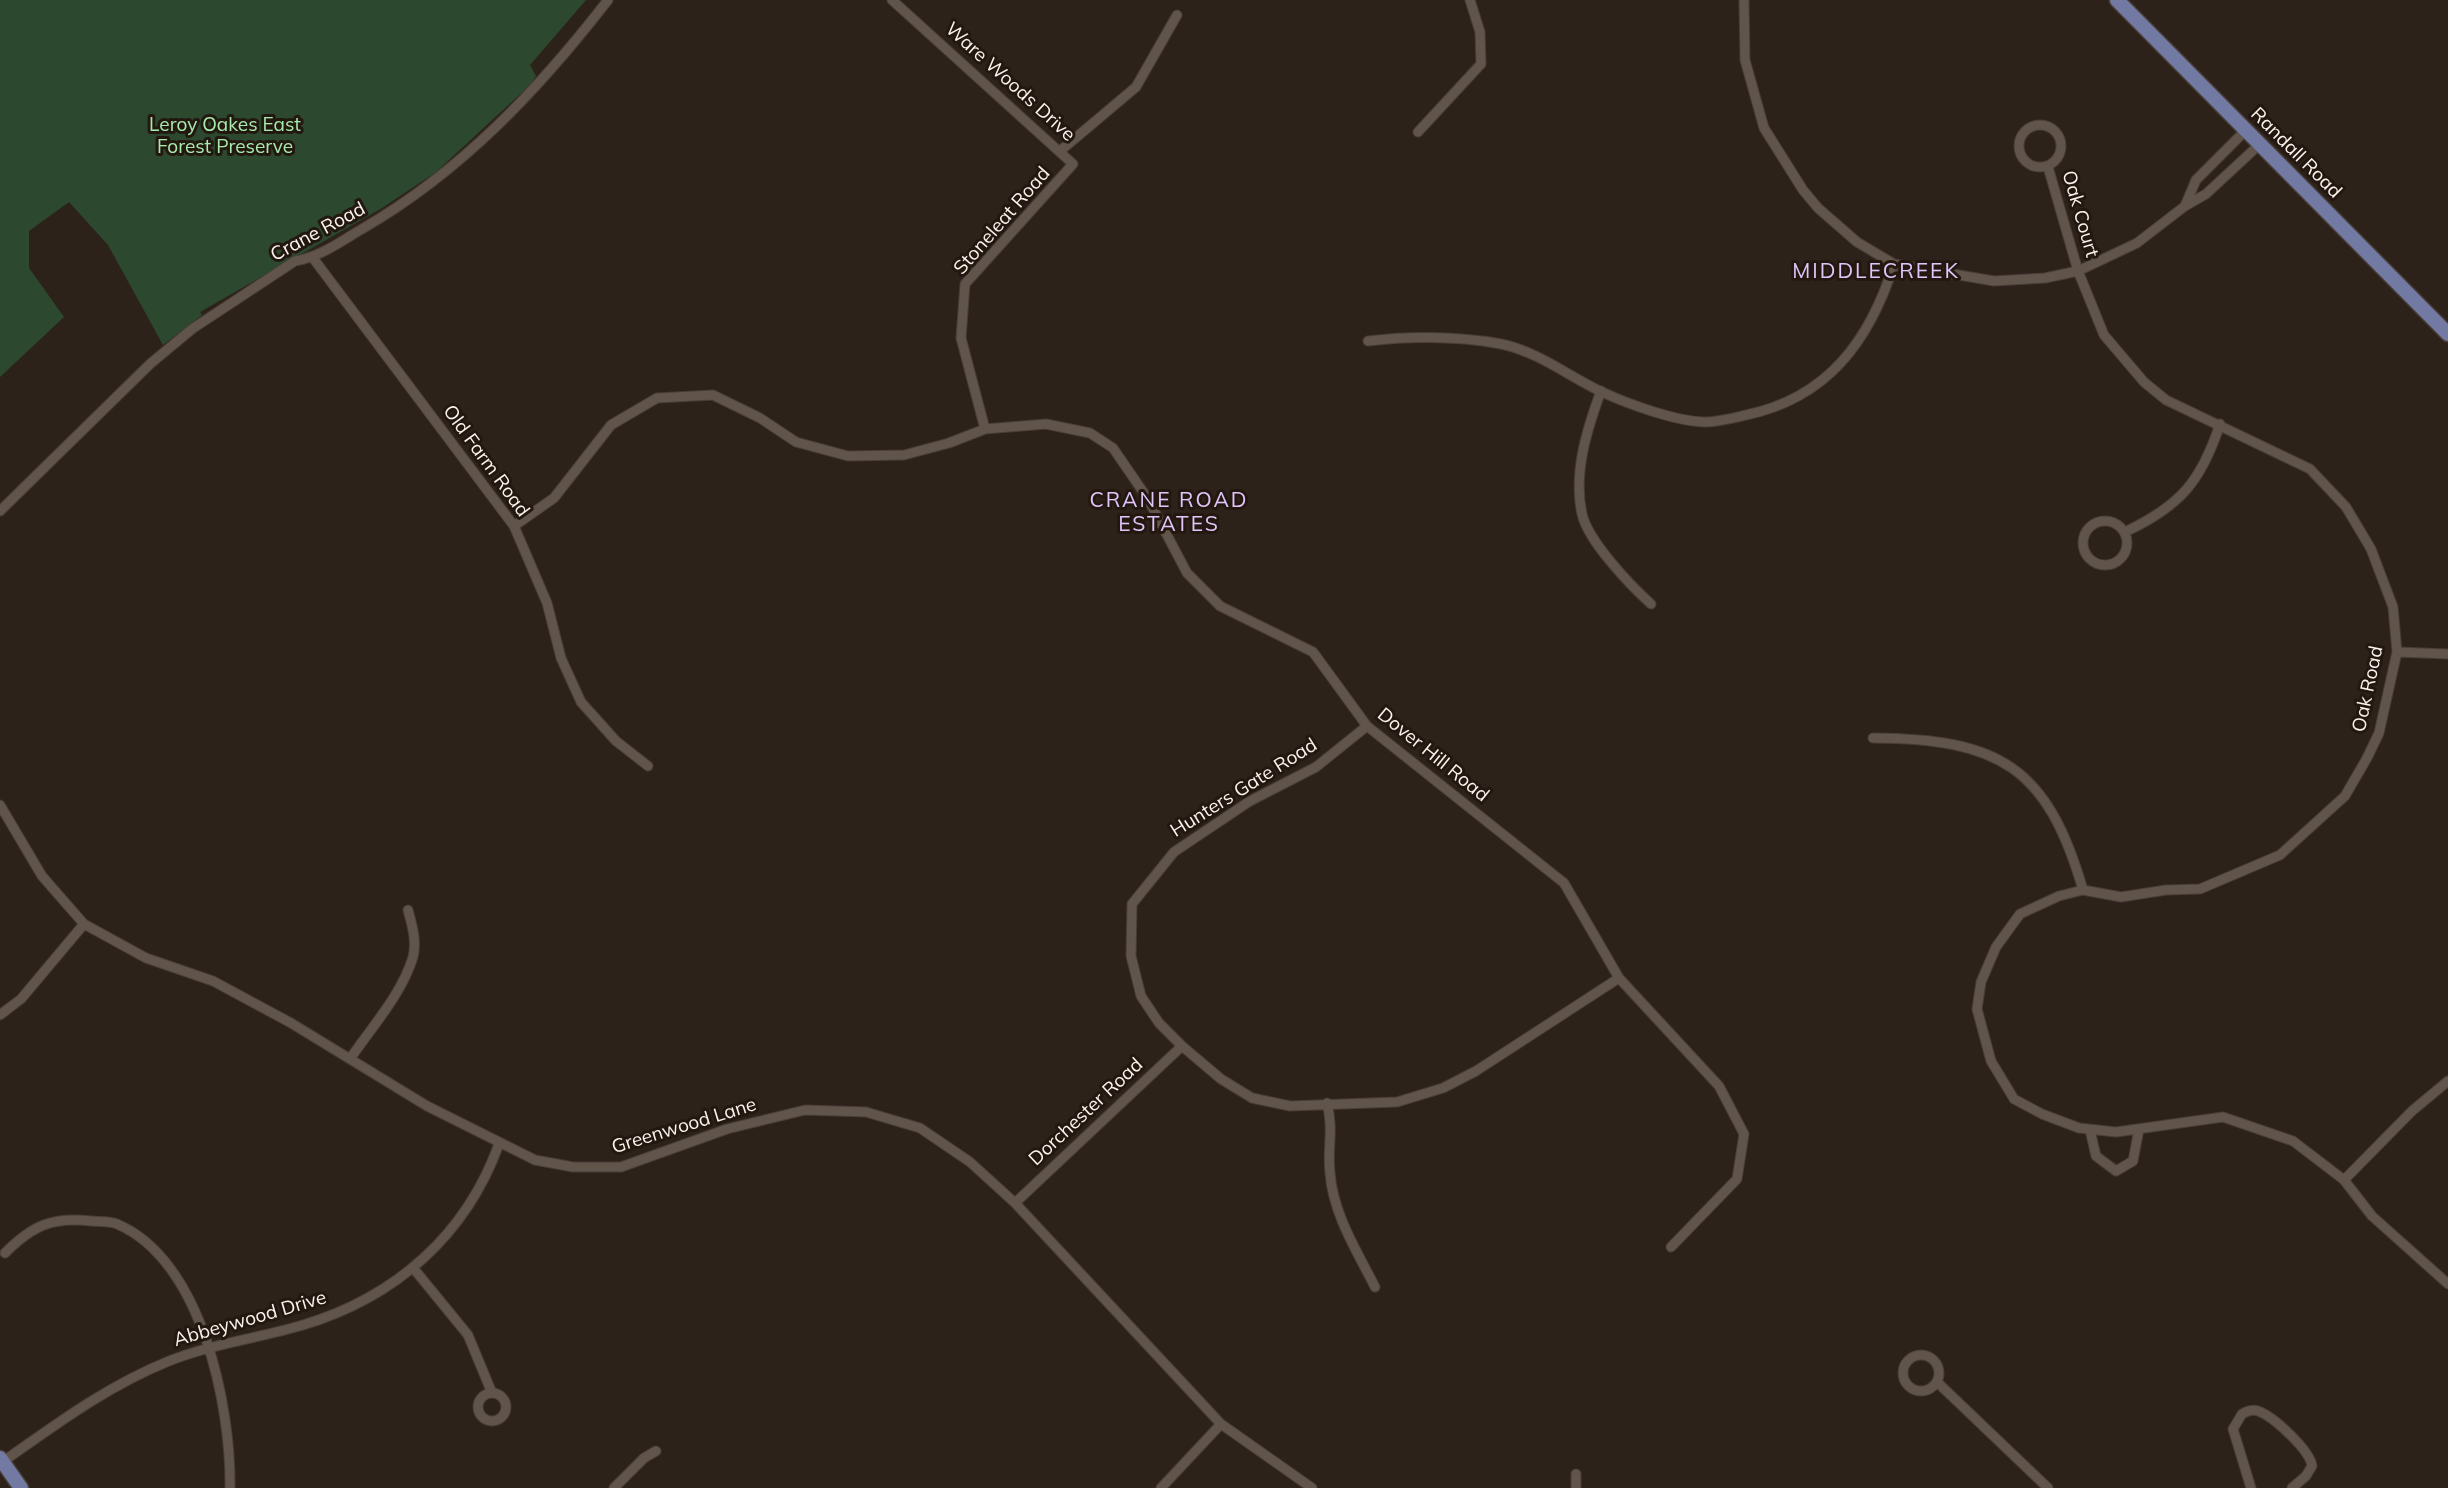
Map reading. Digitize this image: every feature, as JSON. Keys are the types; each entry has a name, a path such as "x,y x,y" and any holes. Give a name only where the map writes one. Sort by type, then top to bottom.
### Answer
{"main road":[{"name":"Randall Road","path":"2117,0 2448,334"},
{"path":"1,1461 21,1488"}],"street":[{"name":"Crane Road","path":"0,511 127,385 192,329 295,261 313,258 394,211 467,155 549,75 608,0"},
{"name":"Ware Woods Drive","path":"892,0 1073,162"},
{"path":"1418,132 1481,64 1480,32 1470,0"},
{"path":"1744,0 1745,60 1764,128 1802,190 1818,208 1857,242 1894,264 1994,281 2045,278 2078,271 2137,243 2185,205 2206,194 2260,144"},
{"path":"1060,151 1136,87 1177,15"},
{"name":"Oak Court","path":"2050,127 2060,137 2059,158 2048,167 2028,164 2020,152 2020,138 2030,128 2050,127"},
{"path":"2185,205 2196,180 2246,130"},
{"name":"Stoneleat Road","path":"985,429 961,338 965,284 1073,162"},
{"name":"Oak Court","path":"2048,167 2078,271"},
{"name":"Old Farm Road","path":"313,258 514,526 547,603 561,658 581,702 616,741 648,766"},
{"path":"1368,341 1414,336 1502,344 1540,357 1601,391 1638,405 1703,422 1766,411 1796,398 1830,375 1849,357 1885,292 1894,264"},
{"name":"Oak Road","path":"2078,271 2104,335 2136,374 2166,400 2310,470 2346,507 2371,550 2393,607 2398,652 2379,733 2345,796 2280,855 2200,889 2166,890 2121,897 2083,890 2059,896 2020,914 1996,947 1981,982 1977,1009 1991,1061 2014,1099 2042,1114 2090,1129 2116,1132 2223,1118 2292,1141 2344,1180 2372,1216 2448,1284"},
{"path":"1601,391 1589,423 1580,468 1583,515 1617,571 1651,604"},
{"name":"Dover Hill Road","path":"514,526 554,498 611,425 657,398 713,395 760,418 796,442 848,457 904,455 949,443 985,429 1046,424 1068,426 1090,433 1113,448 1148,499 1187,573 1220,606 1313,652 1367,726 1564,883 1619,978 1719,1086 1744,1134 1737,1179 1671,1247"},
{"path":"2125,532 2146,522 2185,494 2209,457 2220,424"},
{"path":"2106,520 2114,522 2125,532 2126,550 2117,562 2103,565 2095,563 2085,552 2084,537 2092,525 2106,520"},
{"path":"2398,652 2448,654"},
{"name":"Hunters Gate Road","path":"1367,726 1315,767 1250,801 1174,852 1132,904 1131,956 1141,996 1159,1023 1220,1079 1252,1098 1290,1106 1397,1102 1443,1088 1476,1071 1619,978"},
{"path":"1873,738 1938,740 1998,758 2039,790 2070,846 2083,890"},
{"name":"Greenwood Lane","path":"0,805 42,876 84,924 146,958 213,981 291,1023 499,1144 535,1160 573,1167 621,1167 727,1129 805,1110 866,1112 920,1128 970,1162 1015,1203 1221,1424 1312,1488"},
{"path":"350,1059 400,985 413,956 414,932 408,909"},
{"path":"0,1015 20,999 84,924"},
{"name":"Dorchester Road","path":"1015,1203 1182,1046"},
{"path":"2344,1180 2412,1111 2448,1080"},
{"path":"1327,1103 1333,1128 1330,1172 1340,1217 1376,1287"},
{"path":"2090,1129 2096,1156 2116,1171 2133,1161 2140,1129"},
{"name":"Abbeywood Drive","path":"1,1461 93,1399 128,1379 208,1348 303,1325 379,1293 414,1269 460,1220 487,1178 499,1144"},
{"path":"5,1252 28,1231 65,1218 117,1224 151,1248 177,1277 196,1312 208,1348 230,1451 230,1488"},
{"path":"414,1269 468,1335 492,1393"},
{"path":"1937,1382 1931,1389 1915,1390 1904,1382 1902,1368 1913,1356 1926,1354 1936,1364 1937,1382 2048,1488"},
{"path":"2251,1488 2233,1429 2242,1414 2252,1410 2268,1416 2309,1454 2312,1466 2306,1476 2292,1488"},
{"path":"1161,1488 1221,1424"},
{"path":"614,1488 644,1458 656,1451"},
{"path":"1576,1474 1576,1488"}],"green space":[{"name":"Leroy Oakes East Forest Preserve","path":"0,0 586,0 530,65 536,76 531,84 436,172 382,208 200,312 202,315 163,345 108,245 69,202 29,231 29,268 64,317 0,377"}],"district":[{"name":"MIDDLECREEK","path":"1876,272"},
{"name":"CRANE ROAD ESTATES","path":"1169,513"}]}
